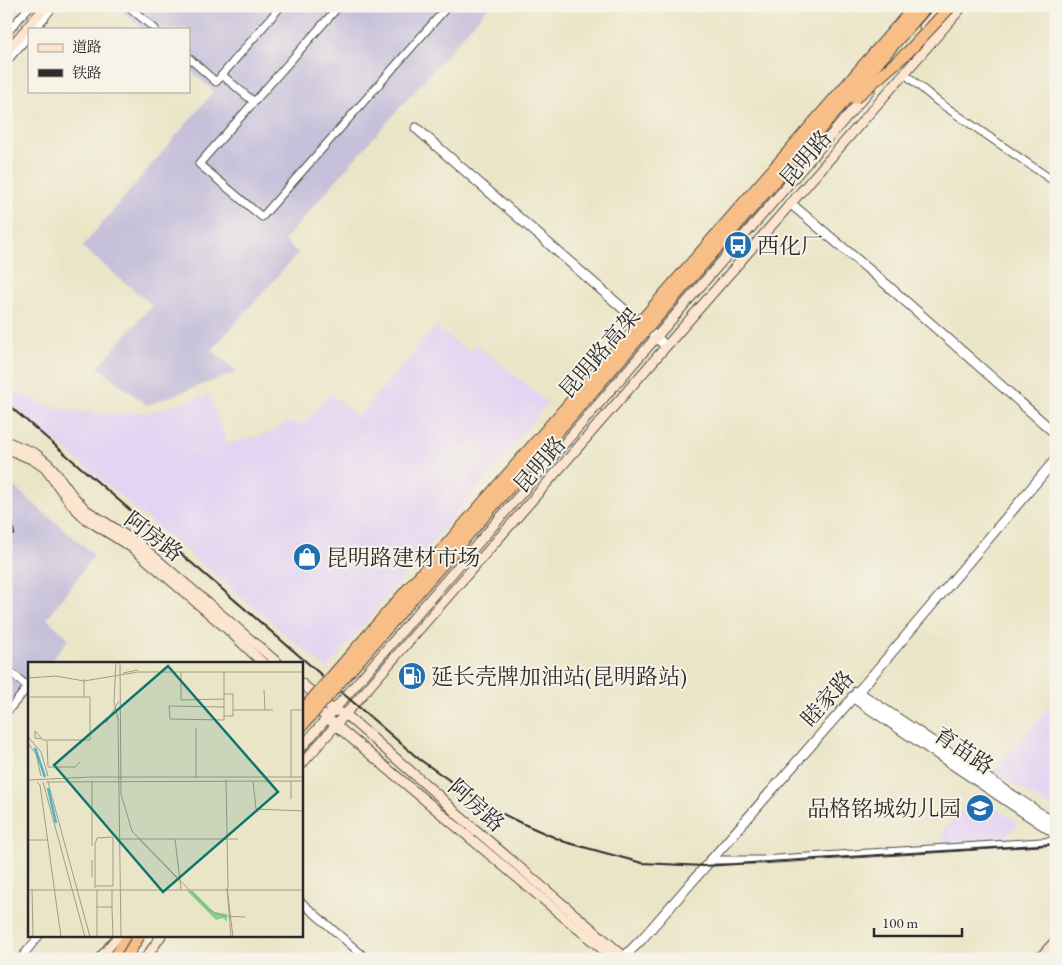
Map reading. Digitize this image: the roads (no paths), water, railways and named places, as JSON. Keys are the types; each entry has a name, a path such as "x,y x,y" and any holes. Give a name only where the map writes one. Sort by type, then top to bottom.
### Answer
{"highway":[{"name":"昆明路高架","path":"302,711 915,6"},
{"name":"昆明路高架","path":"302,726 927,6"},
{"path":"825,124 908,52 951,6"},
{"path":"114,959 128,938"},
{"path":"125,959 138,938"}],"main road":[{"path":"6,45 40,6"},
{"path":"6,52 46,6"},
{"name":"昆明路","path":"302,747 768,210 942,6"},
{"name":"昆明路","path":"302,764 963,6"},
{"name":"阿房路","path":"6,441 36,454 53,469 72,495 86,510 139,544 277,662"},
{"name":"阿房路","path":"6,448 33,460 45,468 72,505 86,518 134,549 225,627 262,662"},
{"name":"阿房路","path":"302,683 334,710 345,714 457,814 624,958"},
{"name":"阿房路","path":"302,697 614,959"},
{"path":"376,760 385,750"},
{"path":"99,959 116,938"},
{"path":"145,959 160,938"},
{"path":"1039,959 1056,940"},
{"path":"1048,959 1056,950"}],"street":[{"path":"6,34 30,6"},
{"path":"36,28 54,6"},
{"path":"128,6 154,28"},
{"path":"190,59 216,82 281,6"},
{"path":"339,6 199,164 262,217 448,6"},
{"path":"6,62 28,37"},
{"path":"904,73 937,102 1052,180 1056,176"},
{"path":"222,75 254,102"},
{"path":"416,128 666,346"},
{"path":"790,203 887,285 1056,434"},
{"name":"睦家路","path":"624,958 642,940 709,860 855,694 1056,459"},
{"path":"6,668 28,687 6,712"},
{"name":"育苗路","path":"855,694 1056,824"},
{"name":"育苗路","path":"855,694 1056,834"},
{"path":"709,860 761,860 1056,841"},
{"path":"302,903 367,959"},
{"path":"20,959 37,938"}],"railway":[{"path":"6,403 419,759 483,804 565,842 642,863 704,866 1056,844"},
{"path":"6,487 14,535"}],"place":[{"name":"西化厂","path":"738,245"},
{"name":"昆明路建材市场","path":"307,557"},
{"name":"延长壳牌加油站(昆明路站)","path":"412,676"},
{"name":"品格铭城幼儿园","path":"980,808"}]}
